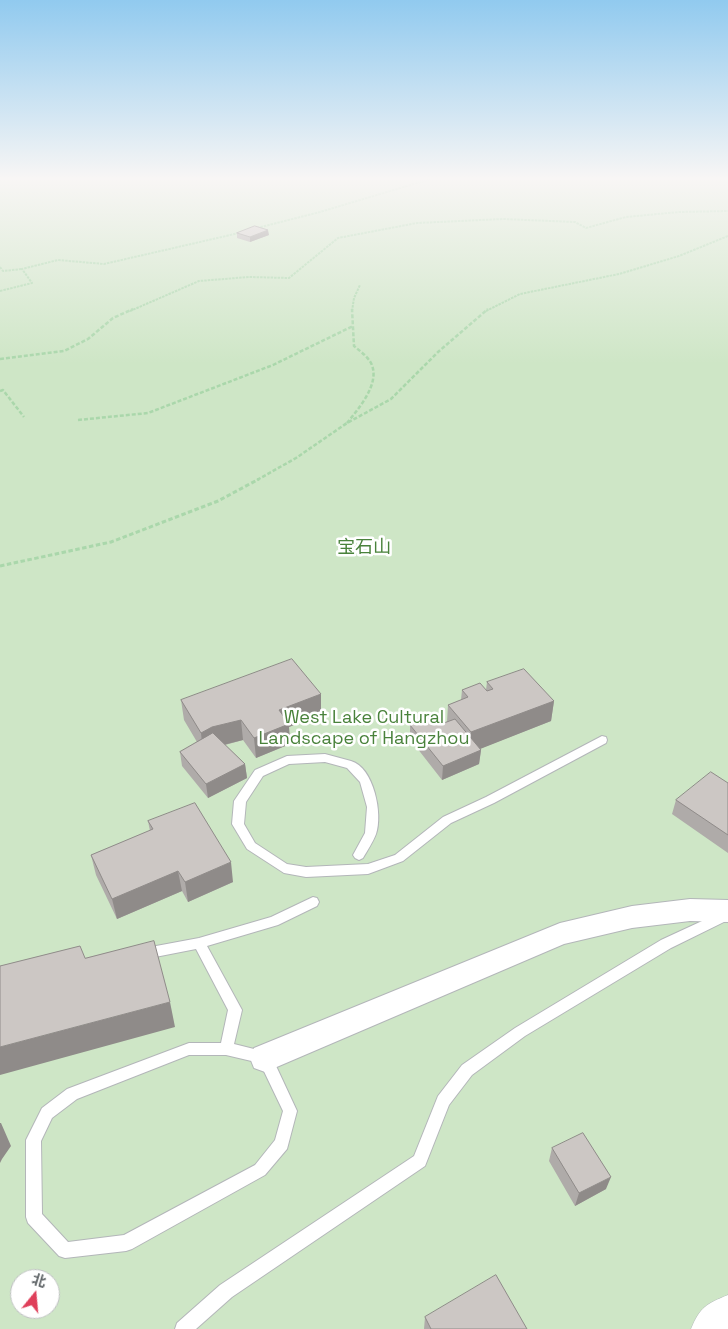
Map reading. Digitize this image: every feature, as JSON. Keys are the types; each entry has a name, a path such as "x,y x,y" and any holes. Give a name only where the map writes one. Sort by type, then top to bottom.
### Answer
{"main road":[{"path":"714,1329 728,1318"}],"street":[{"path":"265,1058 560,934 632,917 690,910 728,913"}],"lane":[{"path":"359,855 370,833 373,807 365,780 351,765 325,758 287,760 259,773 240,801 238,824 251,846 284,868 306,872 368,869 399,858 446,820 490,800 602,740"},
{"path":"132,955 199,943 274,921 312,902"},
{"path":"183,1329 226,1291 420,1161 444,1101 468,1070 520,1032 666,944 728,913"},
{"path":"199,943 235,1010 226,1049"},
{"path":"189,1049 226,1049 265,1058 290,1111 282,1144 260,1170 126,1243 65,1250 34,1217 33,1140 47,1113 72,1094 189,1049"}],"path":[{"path":"0,267 3,271 22,269 58,260 104,264 210,240"},
{"path":"0,359 64,351 88,339 113,318 200,281 249,277 289,278 336,240"},
{"path":"0,566 111,542 218,501 296,458 346,423 370,412 391,399 438,352 477,318 520,294 619,274 679,256 718,240"},
{"path":"0,291 32,283 22,269"},
{"path":"346,423 369,390 375,374 372,363 354,346 353,304 360,285"},
{"path":"78,420 148,413 273,365 353,326"},
{"path":"0,392 3,390 24,417"}],"green space":[{"name":"West Lake Cultural Landscape of Hangzhou","path":"0,240 728,240 728,1329 0,1329"}],"building":[{"path":"292,659 321,694 279,710 289,724 254,738 241,720 212,727 201,733 181,700"},
{"path":"524,669 554,701 471,732 448,705 468,697 462,690 480,683 487,691 493,689 487,682"},
{"path":"434,716 441,724 455,719 481,750 443,766 410,725"},
{"path":"213,733 245,764 206,784 180,752"},
{"path":"711,772 728,783 728,835 676,800"},
{"path":"195,803 231,862 185,882 178,871 112,899 91,855 153,829 148,821"},
{"path":"154,941 170,1002 0,1047 0,966 80,946 85,958"},
{"path":"583,1133 611,1177 579,1193 552,1148"},
{"path":"496,1275 527,1329 431,1329 425,1317"}],"park label":[{"name":"宝石山","path":"364,548"}]}
